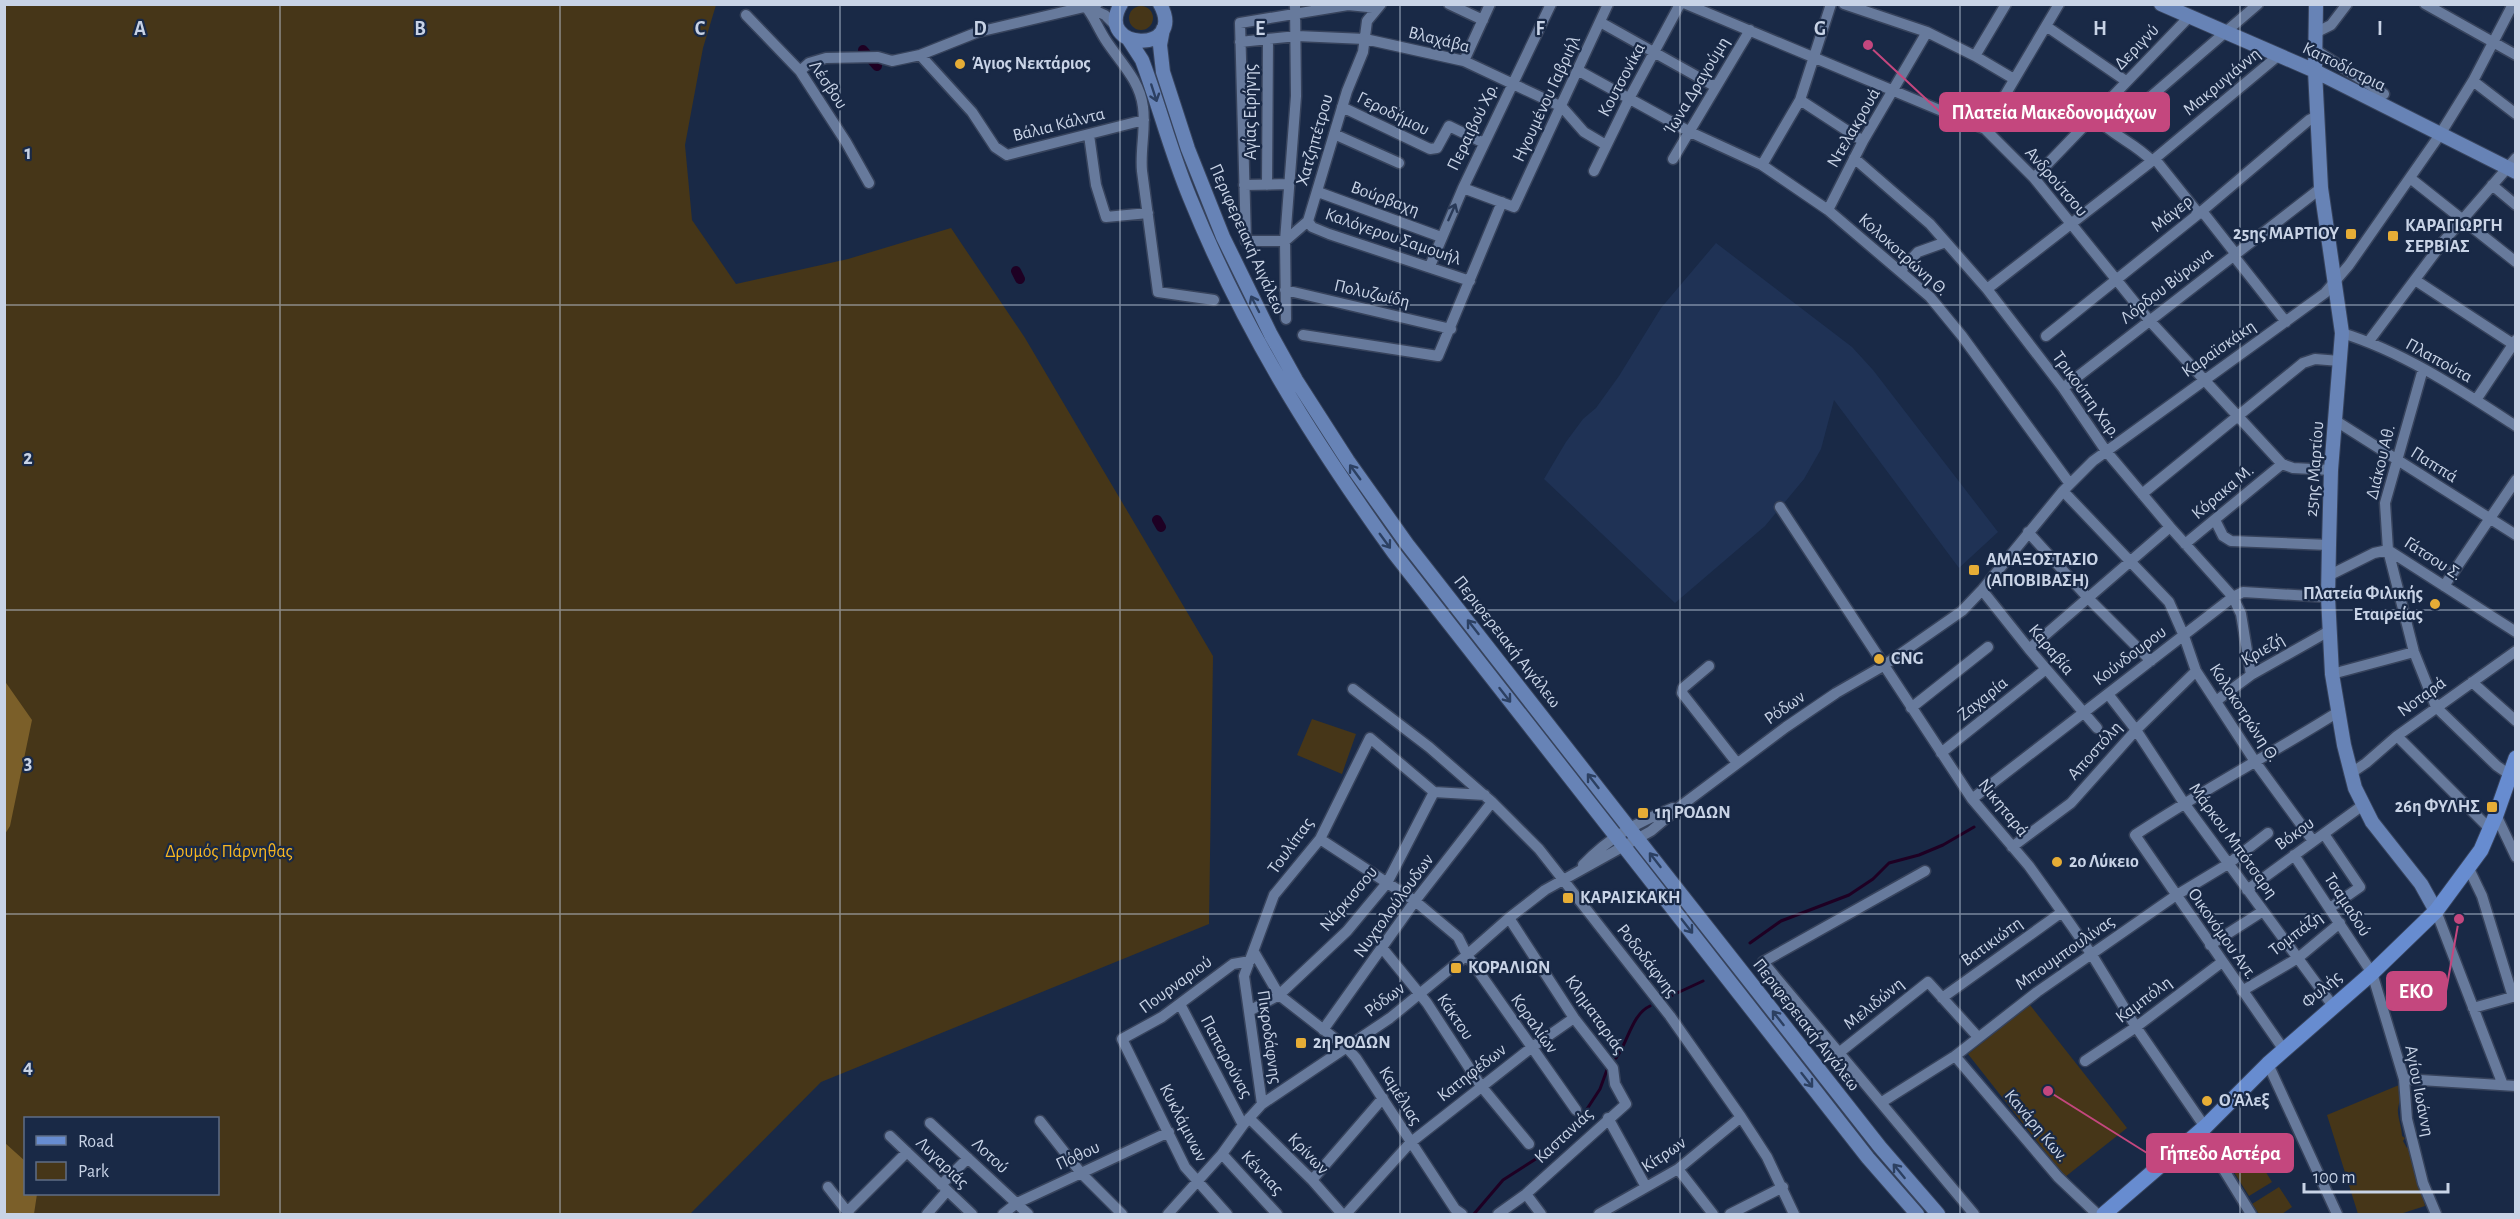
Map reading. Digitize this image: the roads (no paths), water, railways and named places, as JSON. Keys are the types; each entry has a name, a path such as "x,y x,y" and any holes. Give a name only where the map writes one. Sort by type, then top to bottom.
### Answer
{"main road":[{"path":"1119,28 1117,15 1121,4"},
{"path":"1160,4 1164,25"},
{"path":"1130,40 1137,42 1152,40 1164,25 1172,4"},
{"name":"Καποδίστρια","path":"2161,4 2314,71 2439,136 2513,166"},
{"name":"25ης Μαρτίου","path":"2316,4 2314,71 2321,188 2342,333 2331,470 2328,597 2332,674 2350,774 2363,805 2372,822 2421,884 2436,911"},
{"name":"Περιφερειακή Αιγάλεω","path":"1164,25 1160,45 1163,72 1188,149 1228,248 1296,380 1348,461 1407,544 1880,1147 1938,1215"},
{"name":"Περιφερειακή Αιγάλεω","path":"1119,28 1130,40 1142,60 1178,165 1209,243 1257,342 1335,471 1394,553 1868,1158 1917,1215"},
{"name":"Φυλής","path":"2104,1215 2202,1129 2284,1050 2372,973 2436,911 2469,869 2493,822 2513,775 2516,758"}],"street":[{"path":"1449,4 1483,20"},
{"path":"1464,61 1490,4"},
{"name":"Περαιβού Χρ.","path":"1430,266 1463,188 1551,4"},
{"name":"Ηγουμένου Γαβριήλ","path":"1502,202 1514,207 1608,4"},
{"name":"Κουτσονίκα","path":"1594,171 1630,97 1680,4"},
{"name":"Ανδρούτσου","path":"1686,4 1985,129 2034,178 2115,281 2282,464"},
{"path":"1762,165 1800,100 1830,4"},
{"path":"1844,4 1927,32 2014,79"},
{"path":"1975,56 2006,4"},
{"path":"1985,129 2059,4"},
{"path":"2148,99 2258,4"},
{"path":"2315,33 2331,25 2347,4"},
{"path":"2425,4 2516,55"},
{"name":"Καραϊσκάκη","path":"1883,666 1962,611 2067,488 2106,451 2286,322 2336,283 2439,136 2473,81 2513,4"},
{"path":"1308,222 1285,241 1246,241 1240,24 1244,21 1295,9 1348,5 1379,6"},
{"path":"1092,6 1094,17 1104,38 1136,83 1141,95 1144,120 1140,156 1158,292 1214,300"},
{"path":"800,71 809,63 826,58 878,57 892,61 920,55 978,32 1092,6 1119,28"},
{"name":"Χατζηπέτρου","path":"1308,222 1342,107 1363,52 1367,21 1379,6"},
{"path":"1286,320 1285,241 1296,96 1295,9"},
{"name":"Λέσβου","path":"746,15 800,71 869,183"},
{"name":"Δεριγνύ","path":"2034,178 2189,17"},
{"path":"1600,22 1716,87"},
{"path":"2046,26 2126,81"},
{"name":"Ίωνα Δραγούμη","path":"1673,159 1750,30"},
{"name":"Ντελακρουά","path":"1828,210 1863,141 1927,32"},
{"name":"Βλαχάβα","path":"1240,42 1297,36 1365,39 1464,61 1562,107 1584,132 1606,145"},
{"name":"Αγίας Ειρήνης","path":"1267,185 1268,39"},
{"path":"2314,49 2384,94"},
{"name":"Βάλια Κάλντα","path":"920,55 972,112 1000,152 1014,154 1144,120"},
{"name":"Μακρυγιάννη","path":"1987,289 2153,160 2279,55"},
{"name":"Κολοκοτρώνη Θ.","path":"1578,71 1630,97 1690,132 1762,165 1828,210 1930,297 1962,336 2067,488 2130,563 2169,602 2196,671 2256,763 2313,841"},
{"path":"2473,81 2516,114"},
{"path":"1800,100 1863,141"},
{"name":"Γεροδήμου","path":"1342,107 1430,149 1437,148 1449,126 1484,143"},
{"path":"2094,116 2109,130 2153,160 2200,212 2286,322"},
{"name":"Μάγερ","path":"2046,336 2200,212 2309,120 2317,116"},
{"path":"1334,134 1399,163"},
{"path":"1089,135 1096,185 1106,217 1148,213"},
{"name":"Τρικούπη Χαρ.","path":"1854,158 1930,224 1987,289 2062,388 2106,451 2233,597 2241,614 2251,675"},
{"path":"2369,341 2443,242 2492,185 2513,166"},
{"path":"2410,178 2516,262"},
{"path":"1244,185 1289,184"},
{"path":"2492,185 2516,206"},
{"path":"1303,335 1438,356 1502,202 1463,188"},
{"name":"Λόρδου Βύρωνα","path":"2062,388 2321,188"},
{"name":"Βούρβαχη","path":"1318,192 1441,237"},
{"name":"Καλόγερου Σαμουήλ","path":"1308,222 1312,227 1329,234 1470,281"},
{"path":"1900,271 1918,252 1946,242"},
{"path":"2415,280 2515,343 2476,400"},
{"name":"Πολυζωίδη","path":"1285,290 1450,329"},
{"name":"Πλαπούτα","path":"2342,333 2369,341 2422,369 2516,426"},
{"path":"2142,494 2303,363 2314,359 2340,361"},
{"name":"Διάκου Αθ.","path":"2422,369 2385,503 2388,550 2414,652 2436,707 2497,766 2513,775"},
{"name":"Παππά","path":"2336,421 2516,536"},
{"path":"2282,464 2293,468 2331,470"},
{"name":"Κόρακα Μ.","path":"2185,544 2282,464"},
{"path":"2444,586 2516,480"},
{"name":"Νικηταρά","path":"1780,507 1972,799 2012,847 2092,955 2136,1028 2202,1129 2251,1215"},
{"path":"2215,520 2223,536 2231,541 2329,545"},
{"path":"2029,649 2170,527"},
{"path":"2028,532 2088,598 2151,661"},
{"name":"Γάτσου Σ.","path":"2328,576 2373,553 2388,550 2516,632"},
{"name":"Καραβία","path":"1982,590 2082,713 2097,728"},
{"path":"2233,597 2243,592 2328,597"},
{"name":"Κούνδουρου","path":"1972,799 2233,597"},
{"name":"Κριεζή","path":"2216,701 2251,675 2329,631"},
{"path":"1911,708 1988,647"},
{"name":"Νοταρά","path":"2350,774 2366,764 2397,736 2436,707 2516,651"},
{"path":"2332,674 2414,652"},
{"path":"1708,666 1683,688 1682,693 1737,763"},
{"name":"Ρόδων","path":"1168,1215 1262,1104 1347,1048 1420,994 1509,918 1563,879 1651,831 1737,763 1821,703 1883,666"},
{"name":"Ζαχαρία","path":"1941,753 2046,669"},
{"name":"Αποστόλη","path":"2012,847 2071,803 2136,730 2196,671"},
{"path":"2472,682 2516,721"},
{"name":"Ροδοδάφνης","path":"1353,689 1429,747 1529,837 1670,1016 1741,1117 1767,1157 1783,1187 1794,1215"},
{"name":"Μάρκου Μπότσαρη","path":"2108,694 2136,730 2184,803 2333,1006"},
{"path":"2184,803 2256,763 2338,712"},
{"path":"2397,736 2493,822 2516,857"},
{"name":"Τουλίπας","path":"1244,976 1274,895 1320,839 1370,738 1434,792"},
{"path":"1434,792 1489,799"},
{"name":"Νάρκισσου","path":"1249,1011 1279,995 1347,931 1387,883 1434,792"},
{"name":"Νυχτολούλουδων","path":"1323,1030 1489,799"},
{"name":"Οικονόμου Αντ.","path":"2184,803 2135,835 2175,896 2284,1050"},
{"name":"Ρόδων","path":"1579,870 1616,835 1629,827 1682,805"},
{"name":"Βόκου","path":"2247,890 2363,805"},
{"name":"Μπουμπουλίνας","path":"1882,1102 1955,1056 2037,992 2175,896 2228,864 2268,833"},
{"path":"2324,834 2360,887 2330,908"},
{"name":"Κοραλίων","path":"1320,839 1415,902 1458,937 1467,956 1576,1110"},
{"name":"Τσαμαδού","path":"2294,855 2372,973"},
{"path":"2469,869 2482,896 2514,997 2473,1008"},
{"path":"1925,871 1764,962 1974,1215"},
{"path":"2210,945 2263,911"},
{"path":"2436,911 2503,1085"},
{"name":"Βατικιώτη","path":"1942,998 2062,912"},
{"name":"Κληματαριάς","path":"1509,918 1574,1018 1612,1068 1615,1084 1626,1104"},
{"name":"Τομπάζη","path":"2242,990 2298,958 2340,923"},
{"name":"Κάκτου","path":"1383,949 1420,994 1481,1086 1529,1144"},
{"name":"Καμέλιας","path":"1252,957 1279,995 1347,1048 1383,1098 1455,1213"},
{"name":"Πουρναριού","path":"1122,1039 1162,1017 1233,964 1252,957"},
{"name":"Καμπόλη","path":"2085,1061 2136,1028 2222,962"},
{"name":"Αγίου Ιωάννη","path":"2372,973 2404,1079 2407,1119 2423,1183 2436,1215"},
{"name":"Πικροδάφνης","path":"1244,976 1262,1104"},
{"name":"Μελιδώνη","path":"1840,1052 1928,982 1942,998"},
{"path":"1942,998 1978,1037"},
{"name":"Παπαρούνας","path":"1180,1004 1246,1121"},
{"name":"Κατηφέδων","path":"1344,1215 1410,1143 1481,1086 1574,1018"},
{"name":"Κυκλάμινων","path":"1122,1039 1185,1167 1227,1215"},
{"name":"Κανάρη Κων.","path":"1955,1056 2058,1177 2097,1215"},
{"path":"2268,1065 2337,1215"},
{"path":"2404,1079 2516,1086"},
{"path":"1312,1180 1383,1098"},
{"name":"Καστανιάς","path":"1498,1215 1526,1194 1626,1104"},
{"name":"Κίτρων","path":"1599,1215 1678,1169 1741,1117"},
{"path":"1608,1118 1646,1187"},
{"path":"1040,1121 1081,1173 1121,1214"},
{"name":"Κρίνων","path":"1246,1121 1312,1180 1344,1215"},
{"name":"Λοτού","path":"930,1123 1028,1215"},
{"name":"Πόθου","path":"1003,1215 1017,1203 1169,1132"},
{"name":"Λυγαριάς","path":"890,1136 972,1215"},
{"path":"828,1187 848,1213 907,1152"},
{"name":"Κέντιας","path":"1222,1154 1277,1215"},
{"path":"927,1215 944,1188 968,1158"},
{"path":"1678,1169 1713,1215"},
{"path":"1730,1215 1783,1187"},
{"path":"1526,1194 1541,1215"}],"waterway":[{"path":"863,50 877,66"},
{"path":"1016,271 1020,279"},
{"path":"1157,520 1161,527"},
{"path":"1750,943 1781,921 1849,895 1873,879 1889,863 1919,855 1943,845 1974,827"},
{"path":"1662,1000 1703,981"},
{"path":"1616,1058 1634,1022 1650,1006"},
{"path":"1474,1214 1503,1180 1553,1148 1574,1129 1600,1089 1608,1067"}],"place":[{"name":"Πλατεία Μακεδονομάχων","path":"1868,45"},
{"name":"Άγιος Νεκτάριος","path":"960,64"},
{"name":"25ης ΜΑΡΤΙΟΥ","path":"2351,234"},
{"name":"ΚΑΡΑΓΙΩΡΓΗ ΣΕΡΒΙΑΣ","path":"2393,236"},
{"name":"ΑΜΑΞΟΣΤΑΣΙΟ (ΑΠΟΒΙΒΑΣΗ)","path":"1974,570"},
{"name":"Πλατεία Φιλικής Εταιρείας","path":"2435,604"},
{"name":"CNG","path":"1879,659"},
{"name":"26η ΦΥΛΗΣ","path":"2492,807"},
{"name":"1η ΡΟΔΩΝ","path":"1643,813"},
{"name":"2ο Λύκειο","path":"2057,862"},
{"name":"ΚΑΡΑΙΣΚΑΚΗ","path":"1568,898"},
{"name":"EKO","path":"2459,919"},
{"name":"ΚΟΡΑΛΙΩΝ","path":"1456,968"},
{"name":"2η ΡΟΔΩΝ","path":"1301,1043"},
{"name":"Γήπεδο Αστέρα","path":"2048,1091"},
{"name":"Ο Άλεξ","path":"2207,1101"}],"park label":[{"name":"Δρυμός Πάρνηθας","path":"229,852"}]}
